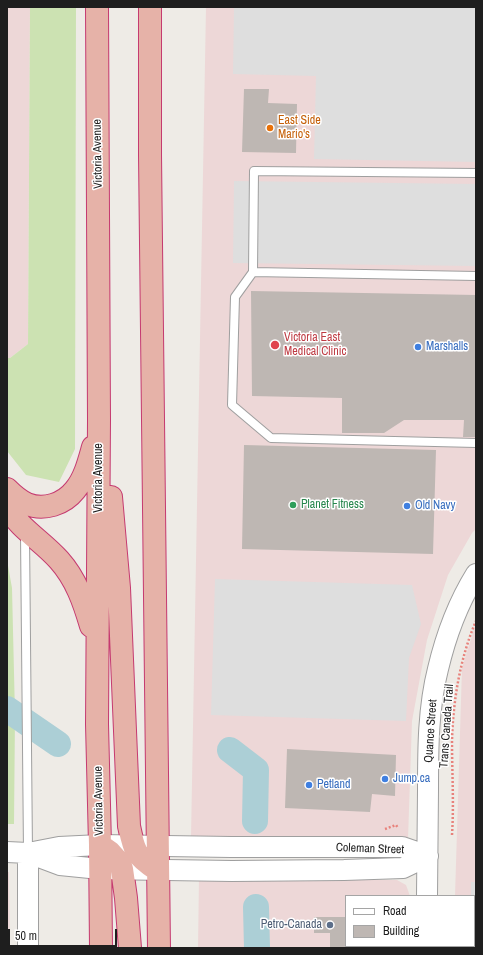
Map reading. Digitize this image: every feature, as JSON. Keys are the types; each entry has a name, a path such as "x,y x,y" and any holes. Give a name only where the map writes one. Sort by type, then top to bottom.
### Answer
{"highway":[{"name":"Victoria Avenue","path":"96,7 99,420 97,724 101,948"},
{"path":"141,7 150,155"},
{"path":"150,7 150,155 159,948"},
{"path":"7,490 27,504 38,507 51,506 63,501 75,491 84,474 99,420"},
{"path":"99,420 112,504 118,581 129,826 133,846 138,856 158,870"},
{"path":"7,507 12,516 58,560 76,585 83,600 97,650"},
{"path":"100,845 118,860 122,869 130,948"}],"street":[{"name":"Quance Street","path":"427,895 429,734 432,701 437,670 444,645 464,594 476,574"},
{"name":"Coleman Street","path":"28,853 59,847 100,845 296,848 402,847 428,856"},
{"path":"7,852 28,853 28,948"},
{"name":"Coleman Street","path":"28,853 60,865 100,869 232,872 403,868 428,856"}],"lane":[{"path":"476,173 254,171 254,272 235,297 232,406 271,438 476,443"},
{"path":"254,272 476,276"},
{"path":"25,529 28,853"}],"path":[{"name":"Trans Canada Trail","path":"452,835 452,739 455,699 462,666 476,621"}],"shaded area":[{"path":"7,7 30,7 28,344 10,358 7,358"},
{"path":"206,7 476,7 476,529 472,533 448,575 427,640 412,721 408,839 191,837"},
{"path":"234,7 476,7 476,162 314,159 316,76 233,74"},
{"path":"234,181 476,184 476,266 233,263"},
{"path":"215,579 412,585 421,624 409,658 406,721 211,715"},
{"path":"476,623 476,948 453,948 475,947 475,895 455,895 462,668"},
{"path":"7,872 9,872 10,948 7,948"},
{"path":"199,878 397,880 406,885 410,895 345,895 345,947 411,948 198,948"},
{"path":"471,882 476,882 476,948 470,948 475,947 475,895 471,895"}],"green space":[{"path":"30,7 76,7 75,449 59,482 26,475 7,451 7,358 10,358 28,344"},
{"path":"7,560 12,588 15,715 14,824 7,824"}],"building":[{"name":"East Side Mario's","path":"244,89 269,89 268,103 297,104 296,153 242,152"},
{"path":"251,291 476,295 476,437 463,437 464,420 404,420 384,433 342,433 342,398 252,396"},
{"path":"244,445 436,450 433,554 242,549"},
{"path":"287,749 396,755 395,796 372,794 370,812 285,808"},
{"name":"Petro-Canada","path":"314,917 345,917 345,947 349,948 330,948 330,933 314,933"}],"waterway":[{"path":"7,709 58,744"},
{"path":"230,750 256,770 255,821"},
{"path":"256,907 257,948"}],"place":[{"name":"East Side Mario's","path":"270,128"},
{"name":"Victoria East Medical Clinic","path":"275,345"},
{"name":"Marshalls","path":"418,347"},
{"name":"Planet Fitness","path":"293,505"},
{"name":"Old Navy","path":"407,506"},
{"name":"Jump.ca","path":"385,779"},
{"name":"Petland","path":"309,785"},
{"name":"Petro-Canada","path":"330,925"}]}
